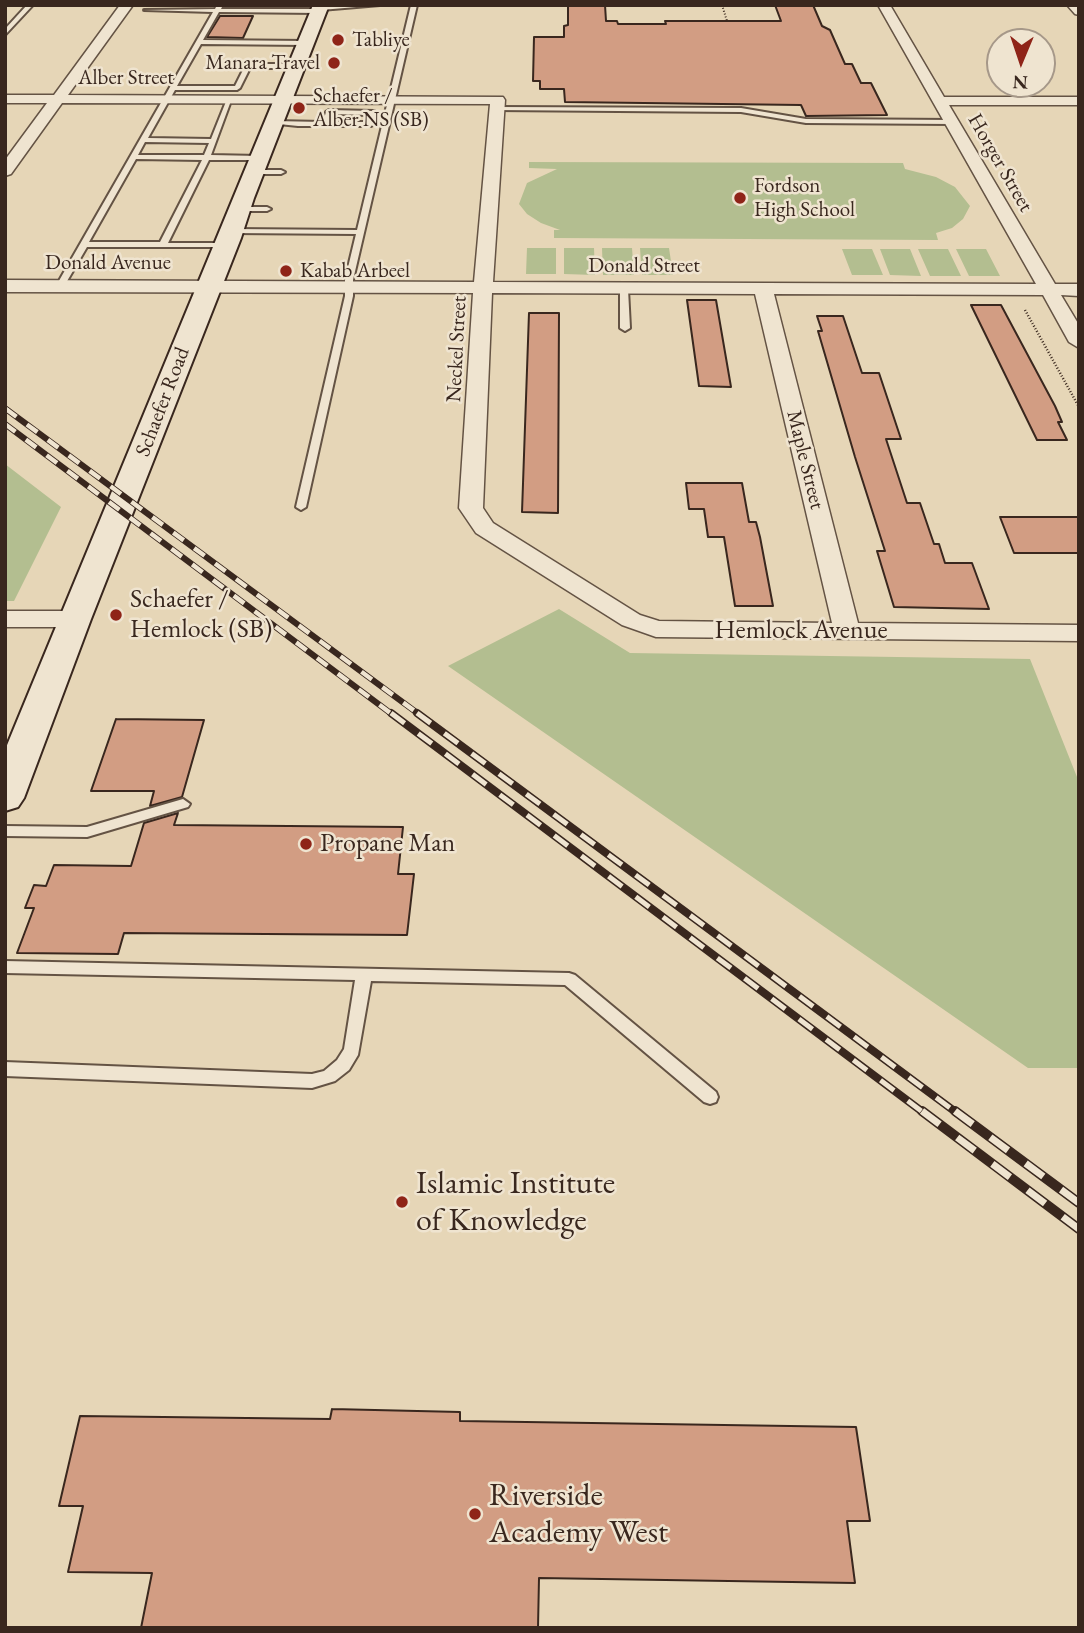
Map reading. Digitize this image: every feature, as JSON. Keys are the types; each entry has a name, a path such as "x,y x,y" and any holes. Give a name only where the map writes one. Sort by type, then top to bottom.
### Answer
{"main road":[{"name":"Schaefer Road","path":"5,798 74,619 230,238 256,165 320,8"}],"street":[{"path":"5,171 127,5"},
{"name":"Horger Street","path":"884,5 1079,342"},
{"path":"1073,5 1079,11"},
{"name":"Alber Street","path":"5,99 170,93 230,99 393,99 498,104"},
{"path":"940,101 1079,101"},
{"name":"Neckel Street","path":"498,104 483,288 471,508 484,528 542,564"},
{"name":"Donald Avenue","path":"5,286 210,286"},
{"name":"Donald Street","path":"210,286 1079,290"},
{"name":"Maple Street","path":"763,289 847,631"},
{"name":"Hemlock Avenue","path":"542,564 631,620 656,629 1079,633"},
{"path":"5,618 74,619"}],"lane":[{"path":"5,33 30,5"},
{"path":"147,10 377,5"},
{"path":"301,507 414,5"},
{"path":"60,286 219,8"},
{"path":"197,46 306,43"},
{"path":"197,46 256,49"},
{"path":"170,93 237,88 252,58"},
{"path":"248,66 297,66"},
{"path":"163,245 207,157 230,99"},
{"path":"498,104 741,110 792,120 856,125 953,122"},
{"path":"273,124 326,124 371,124 374,113 330,112 326,124"},
{"path":"144,140 214,141"},
{"path":"134,157 207,157 281,172"},
{"path":"239,209 267,209"},
{"path":"84,244 163,245 230,238 361,232"},
{"path":"624,289 625,328"},
{"path":"5,831 88,832 183,804"},
{"path":"5,967 569,979 709,1097"},
{"path":"5,1069 312,1081 329,1076 342,1065 352,1051 364,974"}],"path":[{"path":"722,5 727,21"},
{"path":"1026,310 1079,407"}],"green space":[{"path":"529,162 903,163 905,169 936,177 955,187 970,206 963,219 952,228 936,233 938,240 554,238 554,230 560,230 541,223 527,214 519,204 527,183 557,169 529,168"},
{"path":"527,248 556,248 556,274 526,274"},
{"path":"564,248 594,248 595,275 564,274"},
{"path":"602,248 632,248 634,275 603,275"},
{"path":"640,248 669,248 673,275 642,275"},
{"path":"842,249 872,249 883,275 852,275"},
{"path":"880,249 910,249 921,276 890,275"},
{"path":"918,249 948,249 961,276 930,276"},
{"path":"956,249 986,249 1000,276 969,276"},
{"path":"5,464 61,507 14,601 5,601"},
{"path":"559,609 630,653 1030,659 1079,782 1079,1068 1028,1068 448,666"}],"building":[{"path":"568,5 605,5 606,21 617,21 618,24 666,24 665,21 781,21 775,5 813,5 822,26 830,30 845,64 852,64 861,83 871,83 887,115 806,116 801,105 565,102 564,89 540,89 540,81 533,81 534,37 564,37 564,26 568,25"},
{"path":"220,16 253,16 243,38 207,37"},
{"path":"687,300 716,300 731,387 699,386"},
{"path":"971,305 1001,305 1055,406 1062,422 1058,422 1067,440 1037,440"},
{"path":"529,313 559,313 558,513 522,512"},
{"path":"817,316 843,316 862,373 879,373 901,439 886,439 907,503 920,503 934,544 939,544 945,563 972,563 989,609 894,607 877,551 885,551 818,331 822,331"},
{"path":"686,483 742,483 749,522 756,522 760,537 773,606 735,606 724,537 708,537 704,509 689,509"},
{"path":"1000,517 1079,517 1079,553 1014,553"},
{"path":"116,719 204,720 182,797 150,806 154,791 91,791"},
{"path":"178,813 174,825 403,827 398,874 414,874 407,935 124,933 118,954 17,953 34,908 25,908 34,885 46,886 54,865 131,866 144,823"},
{"name":"Riverside Academy West","path":"332,1409 460,1412 460,1421 856,1427 870,1521 847,1521 855,1583 539,1578 538,1628 141,1628 152,1573 68,1572 83,1506 59,1506 80,1416 330,1419"}],"railway":[{"path":"5,408 9,411"},
{"path":"6,409 420,715"},
{"path":"5,424 393,715"},
{"path":"391,713 924,1113"},
{"path":"417,713 957,1113"},
{"path":"922,1111 1079,1229"},
{"path":"955,1111 1079,1203"}],"place":[{"name":"Tabliye","path":"338,40"},
{"name":"Manara Travel","path":"334,63"},
{"name":"Schaefer / Alber NS (SB)","path":"299,108"},
{"name":"Fordson High School","path":"740,198"},
{"name":"Kabab Arbeel","path":"286,271"},
{"name":"Schaefer / Hemlock (SB)","path":"116,615"},
{"name":"Propane Man","path":"306,844"},
{"name":"Islamic Institute of Knowledge","path":"402,1202"},
{"name":"Riverside Academy West","path":"475,1514"}]}
